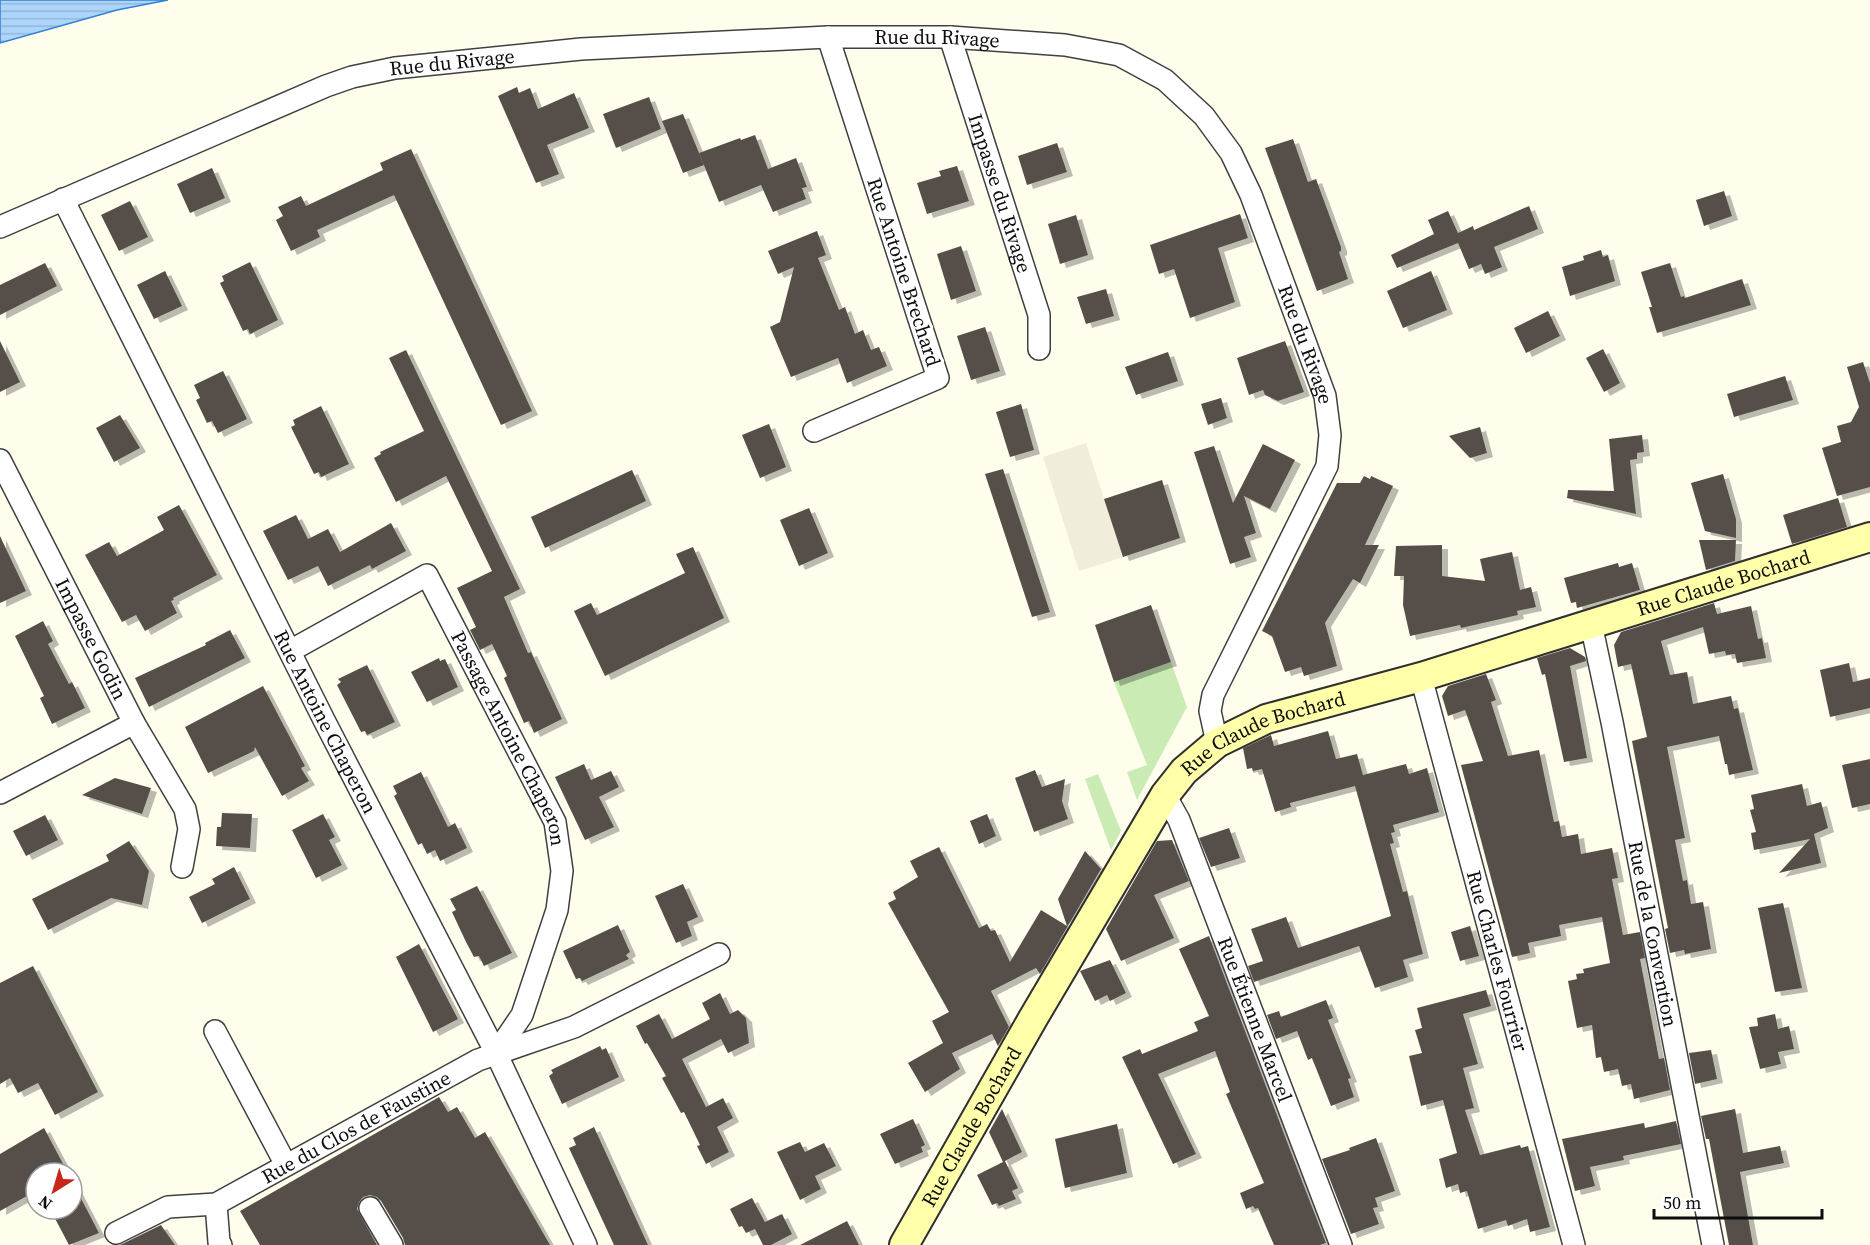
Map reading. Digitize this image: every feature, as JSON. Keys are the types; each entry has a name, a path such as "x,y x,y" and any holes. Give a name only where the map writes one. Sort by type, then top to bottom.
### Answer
{"main road":[{"name":"Rue Claude Bochard","path":"904,1245 1032,1020 1165,795 1184,771 1217,743 1266,719 1422,677 1870,537"}],"street":[{"name":"Rue du Rivage","path":"0,227 326,86 352,77 395,68 581,49 828,37 950,37 1065,45 1119,55 1165,80 1204,116 1231,153 1251,195 1325,396 1330,435 1328,466 1213,695 1210,711 1217,743"},
{"name":"Rue Antoine Brechard","path":"814,431 938,378 828,37"},
{"name":"Impasse du Rivage","path":"950,37 1039,315 1039,349"},
{"name":"Rue Antoine Chaperon","path":"63,199 290,651 496,1053 586,1245"},
{"name":"Impasse Godin","path":"0,460 135,723 0,793"},
{"name":"Passage Antoine Chaperon","path":"290,651 427,575 555,822 562,871 557,910 522,1015 496,1053"},
{"name":"Rue de la Convention","path":"1591,624 1713,1245"},
{"name":"Rue Charles Fourrier","path":"1422,677 1574,1245"},
{"path":"135,723 185,809 189,829 182,867"},
{"name":"Rue Étienne Marcel","path":"1165,795 1179,820 1341,1245"},
{"name":"Rue du Clos de Faustine","path":"116,1233 168,1207 216,1204 478,1060 574,1027 719,954"},
{"path":"215,1031 286,1165"},
{"path":"216,1204 221,1245"},
{"path":"370,1208 392,1245"}],"green space":[{"path":"1171,662 1187,707 1137,800 1127,772 1147,765 1114,682"},
{"path":"1098,774 1121,831 1111,850 1085,779"}],"shaded area":[{"path":"1086,443 1123,557 1079,571 1043,457"}],"water":[{"path":"0,0 168,0 117,10 0,43"}],"building":[{"path":"517,87 519,93 530,88 538,109 574,93 589,128 547,145 559,174 536,183 498,96"},
{"path":"649,97 661,129 616,148 603,114"},
{"path":"683,114 704,165 683,173 662,121"},
{"path":"755,135 768,169 796,158 807,187 802,188 806,199 773,212 761,185 719,202 699,153"},
{"path":"1293,139 1308,182 1316,179 1341,247 1339,252 1348,279 1317,291 1265,148"},
{"path":"1057,143 1067,172 1027,185 1018,156"},
{"path":"411,149 532,411 501,425 394,195 317,230 320,237 291,251 276,220 283,216 278,207 301,196 306,206 383,170 380,163"},
{"path":"957,166 969,201 927,214 917,183 941,176 939,171"},
{"path":"212,168 225,198 190,213 177,184"},
{"path":"1724,191 1732,216 1704,226 1696,200"},
{"path":"130,201 148,237 119,251 101,215"},
{"path":"1529,206 1538,229 1494,247 1502,267 1485,274 1481,264 1469,269 1458,243 1397,268 1391,255 1434,234 1428,220 1448,211 1458,233 1473,226 1474,230"},
{"path":"1240,214 1248,238 1218,248 1235,302 1190,318 1174,269 1159,274 1150,245"},
{"path":"1076,215 1088,255 1060,264 1048,224"},
{"path":"817,231 826,255 818,258 839,310 845,307 855,334 863,330 871,350 879,347 887,366 847,383 838,358 791,377 770,327 780,322 794,267 778,274 768,251"},
{"path":"961,246 976,291 951,300 937,254"},
{"path":"1601,250 1603,257 1608,255 1615,281 1570,296 1562,267 1584,260 1583,256"},
{"path":"250,262 278,320 250,334 248,329 243,331 220,283 224,281 222,276"},
{"path":"45,263 57,286 0,315 0,285"},
{"path":"1670,263 1681,297 1685,298 1742,279 1751,305 1657,333 1641,272"},
{"path":"165,271 182,306 154,319 137,285"},
{"path":"1431,271 1447,310 1403,328 1387,291"},
{"path":"1106,289 1114,316 1086,324 1077,297"},
{"path":"1548,311 1560,336 1526,353 1514,328"},
{"path":"985,327 1000,371 971,380 957,336"},
{"path":"0,341 20,382 0,392"},
{"path":"1285,341 1304,392 1278,401 1265,395 1263,390 1249,395 1237,358"},
{"path":"1603,349 1620,383 1604,392 1586,358"},
{"path":"406,350 520,589 504,597 528,653 531,652 562,719 534,733 529,721 524,723 504,678 507,676 492,644 480,650 470,630 476,627 457,588 492,571 446,476 396,502 374,458 381,454 380,452 424,431 389,358"},
{"path":"1168,352 1178,381 1136,395 1125,367"},
{"path":"1863,362 1870,383 1870,487 1837,496 1822,448 1841,442 1837,426 1851,422 1859,407 1847,367"},
{"path":"223,371 247,419 218,433 212,421 207,423 196,400 200,398 194,385"},
{"path":"1785,376 1793,400 1734,417 1727,394"},
{"path":"1221,398 1227,418 1208,425 1201,404"},
{"path":"1021,404 1034,450 1010,457 996,412"},
{"path":"321,406 349,464 321,477 319,472 314,474 291,427 295,425 293,420"},
{"path":"120,415 140,448 114,462 96,428"},
{"path":"769,424 786,467 760,478 742,435"},
{"path":"1480,427 1487,453 1470,458 1449,436"},
{"path":"1642,435 1644,452 1637,453 1637,459 1630,460 1636,514 1567,498 1568,490 1614,491 1609,439"},
{"path":"1263,444 1295,460 1270,509 1244,496 1256,533 1244,537 1251,557 1230,564 1194,452 1214,446 1233,503"},
{"path":"1003,469 1050,612 1032,617 985,474"},
{"path":"632,470 646,501 545,548 531,517"},
{"path":"1723,474 1736,519 1736,538 1705,531 1691,483"},
{"path":"1364,476 1370,479 1371,476 1393,486 1365,545 1379,545 1360,583 1353,579 1325,623 1337,666 1304,676 1301,667 1285,672 1272,636 1262,631 1337,483 1360,483"},
{"path":"1162,480 1180,538 1123,557 1104,499"},
{"path":"1838,498 1847,527 1792,544 1783,515"},
{"path":"179,505 217,575 173,598 174,600 171,601 177,613 145,631 136,615 122,622 85,555 109,542 117,556 164,530 157,517"},
{"path":"809,508 828,553 799,566 780,520"},
{"path":"296,515 308,539 328,529 340,552 391,523 406,551 372,569 370,565 328,586 318,566 288,580 263,531"},
{"path":"0,536 26,591 0,603"},
{"path":"1699,540 1736,540 1735,561 1706,570"},
{"path":"1442,545 1442,576 1485,581 1480,559 1512,552 1520,590 1531,587 1536,607 1517,611 1518,615 1461,628 1460,625 1410,636 1403,605 1404,576 1394,576 1396,546"},
{"path":"693,547 724,618 605,676 574,611 591,603 597,615 685,573 676,554"},
{"path":"1618,563 1619,567 1632,563 1640,590 1577,608 1576,602 1571,603 1564,578"},
{"path":"1714,603 1717,614 1751,606 1758,639 1762,638 1766,658 1737,663 1735,654 1726,655 1725,651 1709,654 1703,627 1661,641 1670,675 1687,672 1693,704 1731,696 1734,709 1738,708 1753,770 1729,775 1719,736 1667,747 1685,838 1675,840 1683,881 1687,880 1691,904 1703,902 1711,949 1685,954 1684,950 1670,953 1665,929 1668,928 1632,741 1647,737 1631,664 1618,667 1614,645 1621,632"},
{"path":"1151,605 1171,662 1114,682 1095,625"},
{"path":"43,621 53,641 48,644 69,684 72,682 85,708 52,724 40,698 44,696 15,636"},
{"path":"230,630 245,658 149,707 135,678 206,645 205,643"},
{"path":"1570,648 1585,657 1586,661 1570,666 1587,758 1564,762 1545,674 1542,675 1537,658"},
{"path":"439,658 440,661 445,659 458,687 427,702 411,672"},
{"path":"1849,663 1853,682 1870,678 1870,708 1830,717 1820,670"},
{"path":"367,665 395,722 367,735 365,731 361,732 337,685 341,682 338,679"},
{"path":"1486,674 1496,700 1491,702 1508,756 1539,750 1554,822 1559,821 1562,837 1578,834 1581,854 1612,848 1618,878 1612,879 1623,935 1640,932 1645,958 1640,959 1659,1059 1664,1058 1670,1090 1634,1099 1631,1084 1622,1086 1618,1069 1604,1072 1601,1057 1596,1058 1592,1025 1577,1028 1568,981 1577,979 1576,974 1584,973 1583,969 1610,963 1602,917 1559,925 1561,936 1528,943 1530,953 1512,957 1461,765 1483,761 1465,710 1448,716 1442,696 1448,686"},
{"path":"263,686 305,766 301,768 309,781 282,796 255,747 254,751 208,773 185,727"},
{"path":"1328,731 1336,759 1357,754 1363,775 1406,764 1409,774 1427,768 1439,812 1393,825 1395,832 1391,833 1394,843 1390,844 1403,892 1407,891 1423,954 1403,960 1408,977 1375,988 1359,946 1254,982 1248,966 1263,961 1251,929 1286,917 1298,948 1391,916 1355,786 1290,803 1291,807 1275,812 1262,769 1253,771 1252,768 1247,769 1243,748 1271,735 1274,746"},
{"path":"1870,759 1870,804 1852,808 1842,765"},
{"path":"584,764 591,780 611,771 619,787 599,797 614,827 585,840 555,777"},
{"path":"1035,770 1042,787 1065,779 1062,801 1068,819 1034,832 1015,778"},
{"path":"421,772 448,827 455,823 467,848 440,861 435,850 427,854 422,843 418,845 394,796 397,794 393,786"},
{"path":"115,778 151,788 142,814 82,795"},
{"path":"1802,784 1807,806 1821,802 1828,828 1814,834 1821,863 1779,873 1810,839 1754,850 1751,833 1756,832 1750,810 1754,809 1751,795"},
{"path":"222,813 252,814 250,848 216,846 217,827 221,827"},
{"path":"323,814 335,837 329,840 342,865 316,878 292,830"},
{"path":"987,814 996,836 979,844 970,821"},
{"path":"45,815 58,840 26,856 13,831"},
{"path":"1229,828 1240,858 1211,867 1199,838"},
{"path":"1172,840 1189,881 1154,895 1174,938 1121,961 1106,929 1157,841"},
{"path":"129,841 149,871 142,905 111,898 48,930 32,899 109,861 106,855"},
{"path":"939,847 979,928 987,924 991,931 995,930 1010,962 1041,910 1067,926 1058,899 1085,851 1101,869 1040,974 1036,968 991,991 1009,1027 998,1046 992,1034 952,1053 960,1069 925,1092 908,1063 943,1043 932,1021 949,1012 888,903 896,899 893,892 918,877 910,861"},
{"path":"234,867 250,899 202,923 189,897 215,884 212,879"},
{"path":"683,884 698,917 687,922 692,936 676,943 655,896"},
{"path":"477,886 512,953 484,966 479,956 474,957 466,942 452,912 456,910 450,899"},
{"path":"1783,903 1802,988 1775,992 1758,908"},
{"path":"618,925 630,952 626,955 629,959 582,981 580,978 576,979 563,951"},
{"path":"1470,926 1479,956 1460,961 1451,932"},
{"path":"1209,936 1326,1243 1274,1245 1258,1208 1255,1209 1253,1206 1246,1209 1240,1193 1264,1183 1226,1094 1230,1092 1215,1051 1158,1074 1196,1154 1173,1164 1122,1057 1140,1049 1142,1054 1198,1031 1194,1022 1209,1016 1179,949"},
{"path":"419,944 458,1019 433,1032 396,957"},
{"path":"1110,960 1126,993 1110,1001 1107,995 1095,1001 1080,971"},
{"path":"33,966 98,1092 55,1115 38,1083 18,1093 10,1078 0,1084 0,983"},
{"path":"1486,990 1491,1006 1463,1014 1478,1064 1463,1068 1474,1108 1465,1110 1480,1155 1520,1145 1521,1148 1528,1146 1550,1227 1530,1232 1527,1219 1508,1226 1506,1220 1478,1229 1467,1191 1460,1193 1458,1184 1446,1188 1439,1159 1457,1153 1443,1100 1421,1106 1409,1056 1422,1053 1415,1030 1422,1028 1417,1008"},
{"path":"720,993 730,1014 738,1010 746,1018 749,1043 728,1053 721,1039 682,1059 706,1107 723,1098 733,1118 717,1127 729,1152 706,1164 697,1146 700,1145 684,1112 681,1113 662,1078 666,1076 636,1026 659,1014 672,1039 710,1019 702,1003"},
{"path":"1326,1000 1333,1018 1328,1020 1351,1078 1348,1079 1354,1097 1331,1106 1312,1058 1308,1060 1297,1031 1276,1039 1267,1015 1279,1011 1281,1017"},
{"path":"1775,1014 1778,1029 1789,1026 1794,1049 1778,1052 1781,1064 1760,1069 1749,1027 1758,1026 1757,1018"},
{"path":"600,1046 602,1050 606,1048 619,1077 562,1104 549,1076 553,1073 551,1070"},
{"path":"1711,1050 1717,1079 1695,1084 1689,1053"},
{"path":"439,1097 448,1112 457,1107 475,1138 485,1132 550,1245 405,1245 381,1201 370,1195 363,1197 357,1209 377,1245 260,1245 240,1211"},
{"path":"1002,1109 1022,1152 1005,1161 1018,1188 1012,1191 1016,1199 999,1206 997,1203 992,1205 977,1175 1003,1162 989,1132"},
{"path":"1735,1109 1743,1153 1780,1146 1784,1163 1740,1172 1753,1245 1729,1245 1709,1139 1706,1139 1701,1116"},
{"path":"913,1119 925,1145 921,1147 923,1152 895,1164 880,1134"},
{"path":"1676,1121 1681,1144 1623,1156 1624,1160 1590,1167 1595,1186 1575,1191 1562,1139 1644,1123 1645,1128"},
{"path":"1117,1124 1127,1173 1065,1188 1055,1139"},
{"path":"594,1127 648,1245 614,1245 569,1148 576,1145 573,1138"},
{"path":"44,1128 62,1161 24,1161 24,1198 0,1211 0,1154"},
{"path":"1376,1138 1395,1191 1375,1198 1378,1207 1373,1208 1379,1224 1351,1234 1322,1159"},
{"path":"800,1142 805,1152 824,1143 836,1166 815,1176 821,1189 800,1200 777,1152"},
{"path":"752,1198 765,1222 782,1214 792,1234 771,1245 763,1245 755,1229 746,1233 742,1226 739,1227 730,1209"},
{"path":"84,1204 99,1233 69,1245 56,1221 84,1221"},
{"path":"847,1221 859,1245 800,1245"},
{"path":"161,1225 175,1245 119,1245 122,1244"}]}
